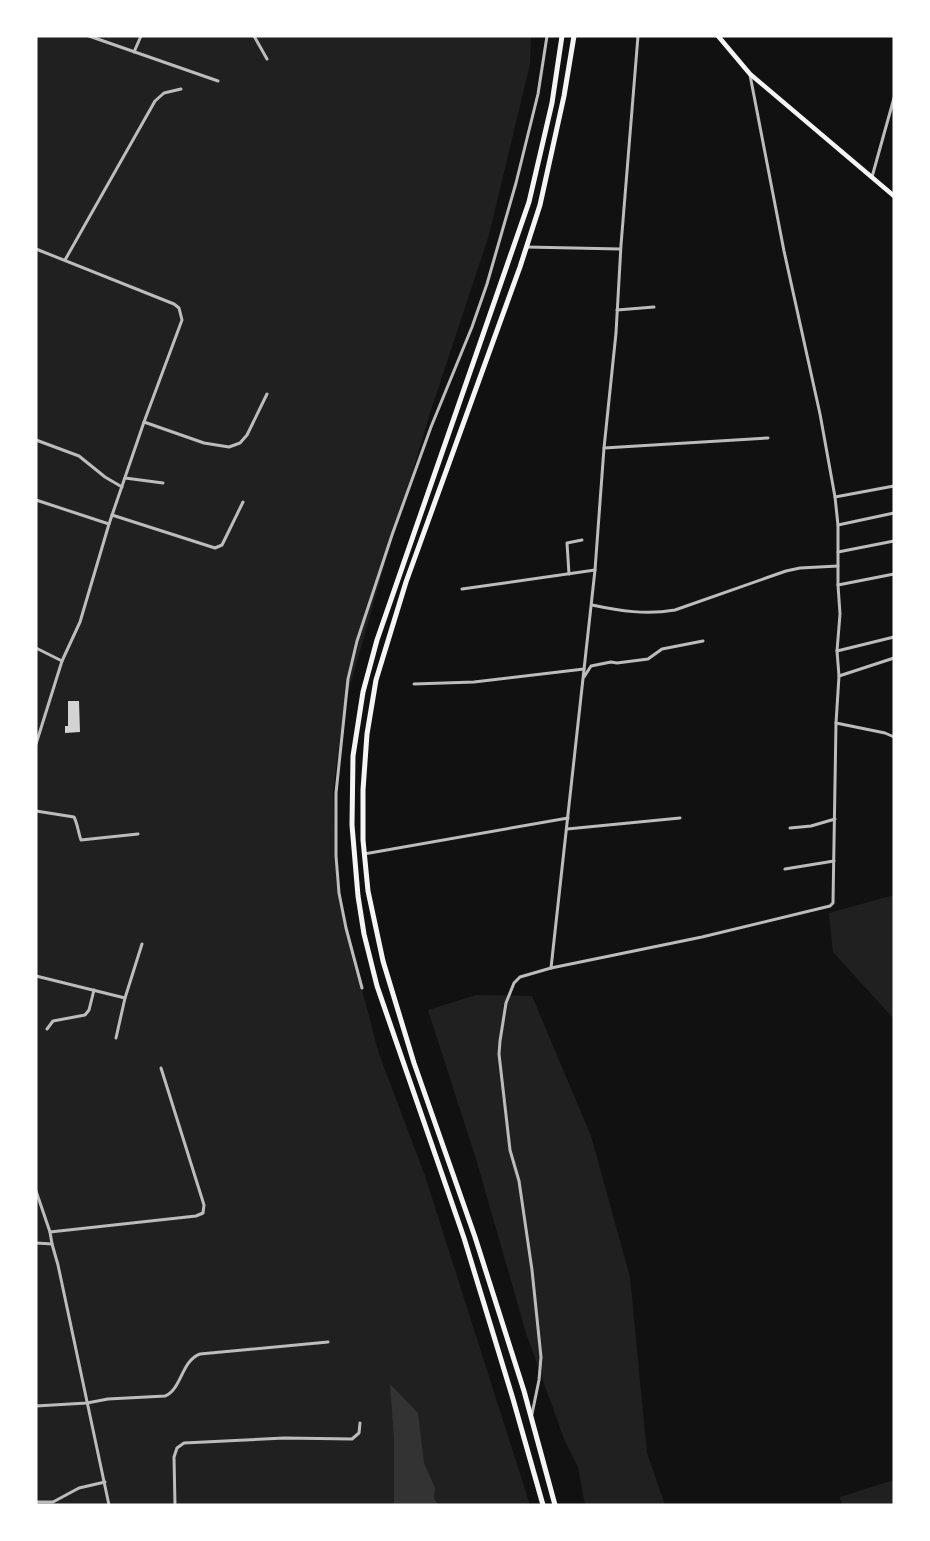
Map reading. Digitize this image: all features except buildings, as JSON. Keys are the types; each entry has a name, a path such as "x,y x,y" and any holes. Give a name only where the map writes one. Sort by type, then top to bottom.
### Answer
{"highway":[{"path":"543,1505 464,1238 404,1067 371,965 358,896 352,825 353,756 363,692 377,640 529,202 552,103 562,36"},
{"path":"555,1505 531,1418 475,1237 414,1063 383,961 368,891 363,840 363,790 367,734 376,680 406,582 540,205 574,36"}],"main road":[{"path":"718,36 750,74 894,196"}],"street":[{"path":"89,36 218,81"},
{"path":"134,52 140,36"},
{"path":"254,36 267,59"},
{"path":"362,988 346,928 339,892 336,856 336,793 348,679 357,641 392,535 431,427 484,294 518,174 538,94 547,36"},
{"path":"551,968 592,605 638,36"},
{"path":"531,1418 539,1380 541,1357 532,1270 519,1181 510,1150 499,1047 506,1003 514,983 520,977 551,968 702,937 830,906 833,900 836,723 839,676 837,651 840,614 838,525 835,497 820,414 784,251 750,74"},
{"path":"65,260 155,101 164,93 181,89"},
{"path":"872,177 894,98"},
{"path":"526,247 620,249"},
{"path":"36,249 174,304 182,314 180,325 109,524 80,622 62,661 36,744"},
{"path":"617,310 654,307"},
{"path":"144,422 204,443 229,447 240,442 247,435 267,394"},
{"path":"604,448 768,438"},
{"path":"36,440 79,456 104,477 122,488"},
{"path":"125,478 163,483"},
{"path":"835,497 894,486"},
{"path":"36,500 109,524"},
{"path":"112,515 216,548 222,545 243,502"},
{"path":"838,525 894,513"},
{"path":"569,574 567,543 582,540"},
{"path":"838,552 894,541"},
{"path":"592,605 622,612 675,610 786,571 800,568 838,566"},
{"path":"462,588 595,570"},
{"path":"838,584 894,574"},
{"path":"837,651 894,638"},
{"path":"583,678 591,666 611,662 648,659 662,649 703,641"},
{"path":"36,648 62,661"},
{"path":"839,676 894,658"},
{"path":"414,684 474,682 584,669"},
{"path":"836,723 885,732 894,737"},
{"path":"36,811 74,816 81,840 138,834"},
{"path":"364,854 568,818"},
{"path":"567,829 680,818"},
{"path":"790,828 811,826 835,819"},
{"path":"785,869 834,861"},
{"path":"116,1038 125,998 142,944"},
{"path":"36,976 125,998"},
{"path":"48,1029 52,1021 85,1015 89,1010 94,990"},
{"path":"50,1232 196,1216 203,1213 204,1204 161,1068"},
{"path":"36,1192 50,1232 58,1265 109,1505"},
{"path":"36,1243 52,1244"},
{"path":"36,1406 167,1395 171,1392 189,1362 200,1354 328,1342"},
{"path":"175,1505 174,1457 177,1448 184,1443 284,1438 352,1439 359,1433 360,1423"},
{"path":"36,1502 53,1502 79,1488 105,1482"}],"shaded area":[{"path":"36,36 531,36 530,64 489,235 431,410 344,707 333,792 337,879 361,986 379,1054 425,1176 530,1505 36,1505"},
{"path":"894,895 894,1019 833,952 829,913"},
{"path":"476,995 532,996 591,1136 630,1277 647,1453 665,1505 585,1505 578,1467 564,1439 526,1333 476,1159 428,1010"},
{"path":"390,1384 418,1413 424,1463 435,1488 434,1498 438,1505 394,1505 394,1439"},
{"path":"894,1480 894,1505 842,1505 840,1497"}]}
